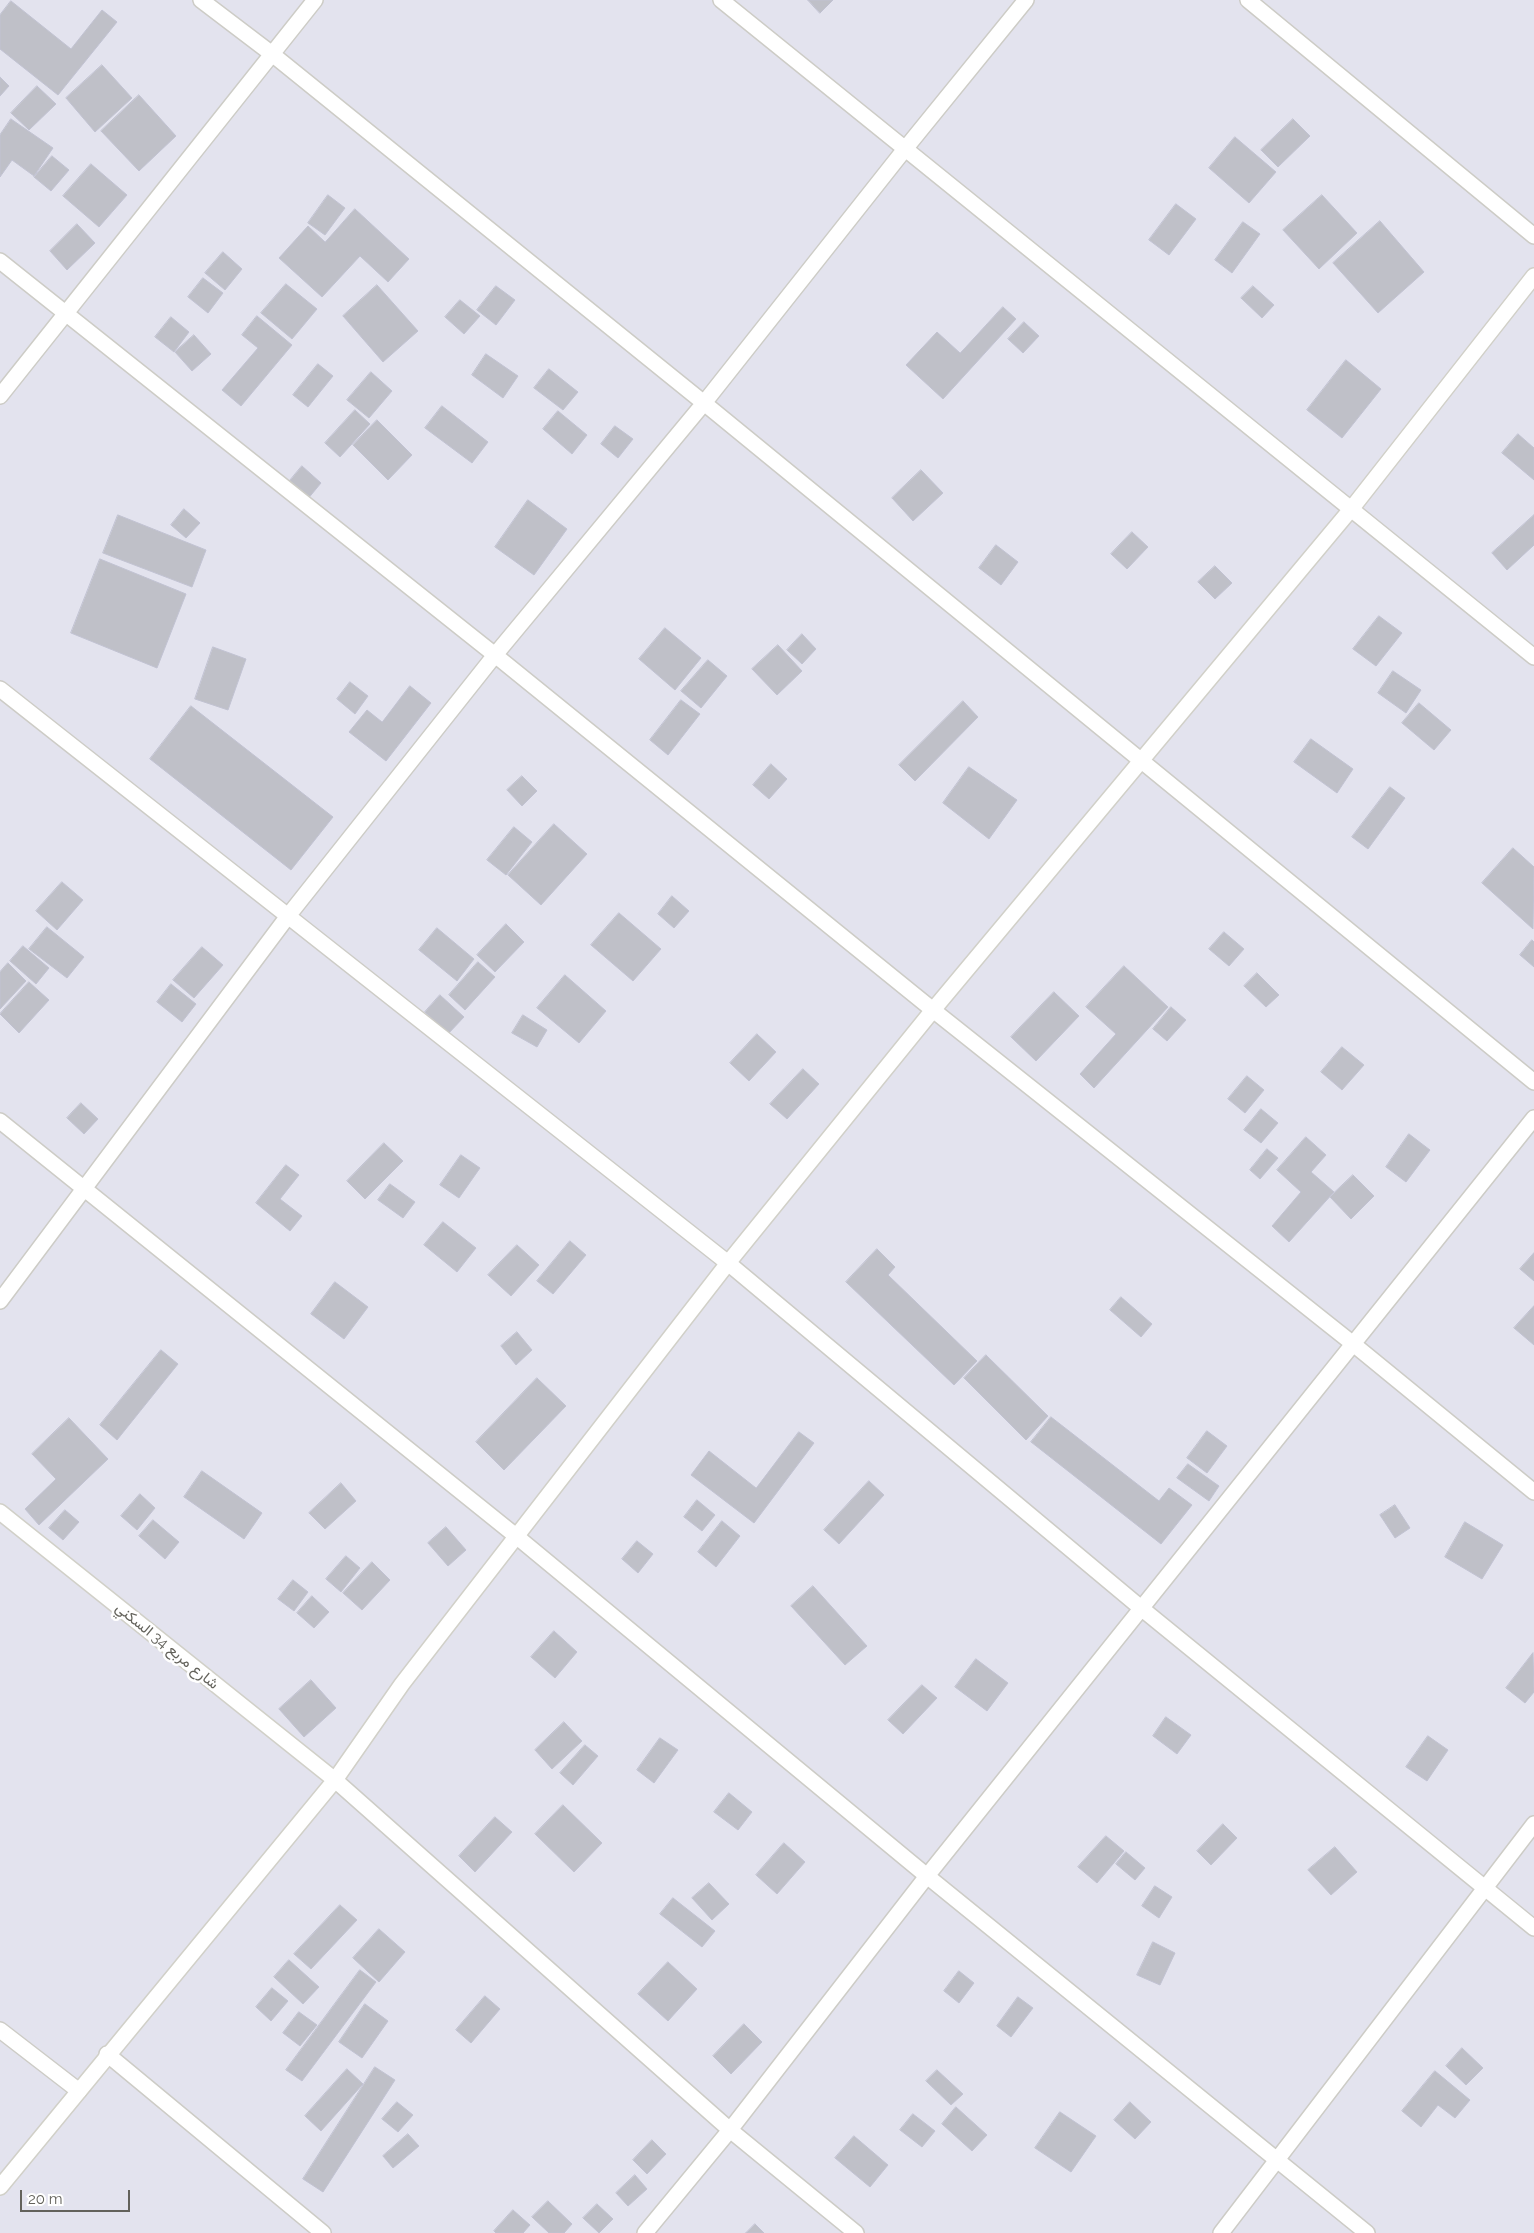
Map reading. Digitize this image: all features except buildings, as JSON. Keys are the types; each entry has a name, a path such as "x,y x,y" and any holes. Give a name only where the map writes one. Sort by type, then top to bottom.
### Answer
{"street":[{"path":"201,0 272,54 704,403 1534,1082"},
{"path":"0,396 315,0"},
{"path":"722,0 1534,657"},
{"path":"0,1301 288,916 496,655 704,403 905,149 1026,0"},
{"path":"1248,0 1534,236"},
{"path":"0,260 496,655 933,1010 1352,1343 1534,1492"},
{"path":"0,2187 107,2054 335,1780 402,1684 728,1263 933,1010 1352,508 1534,276"},
{"path":"0,689 728,1263 1141,1608 1534,1928"},
{"path":"645,2233 730,2130 927,1876 1534,1118"},
{"path":"0,1122 516,1536 927,1876 1367,2233"},
{"name":"شارع مربع 34 السكني","path":"0,1512 335,1780 730,2130 856,2233"},
{"path":"1221,2233 1534,1824"},
{"path":"0,2030 78,2092"},
{"path":"107,2054 323,2233"}]}
